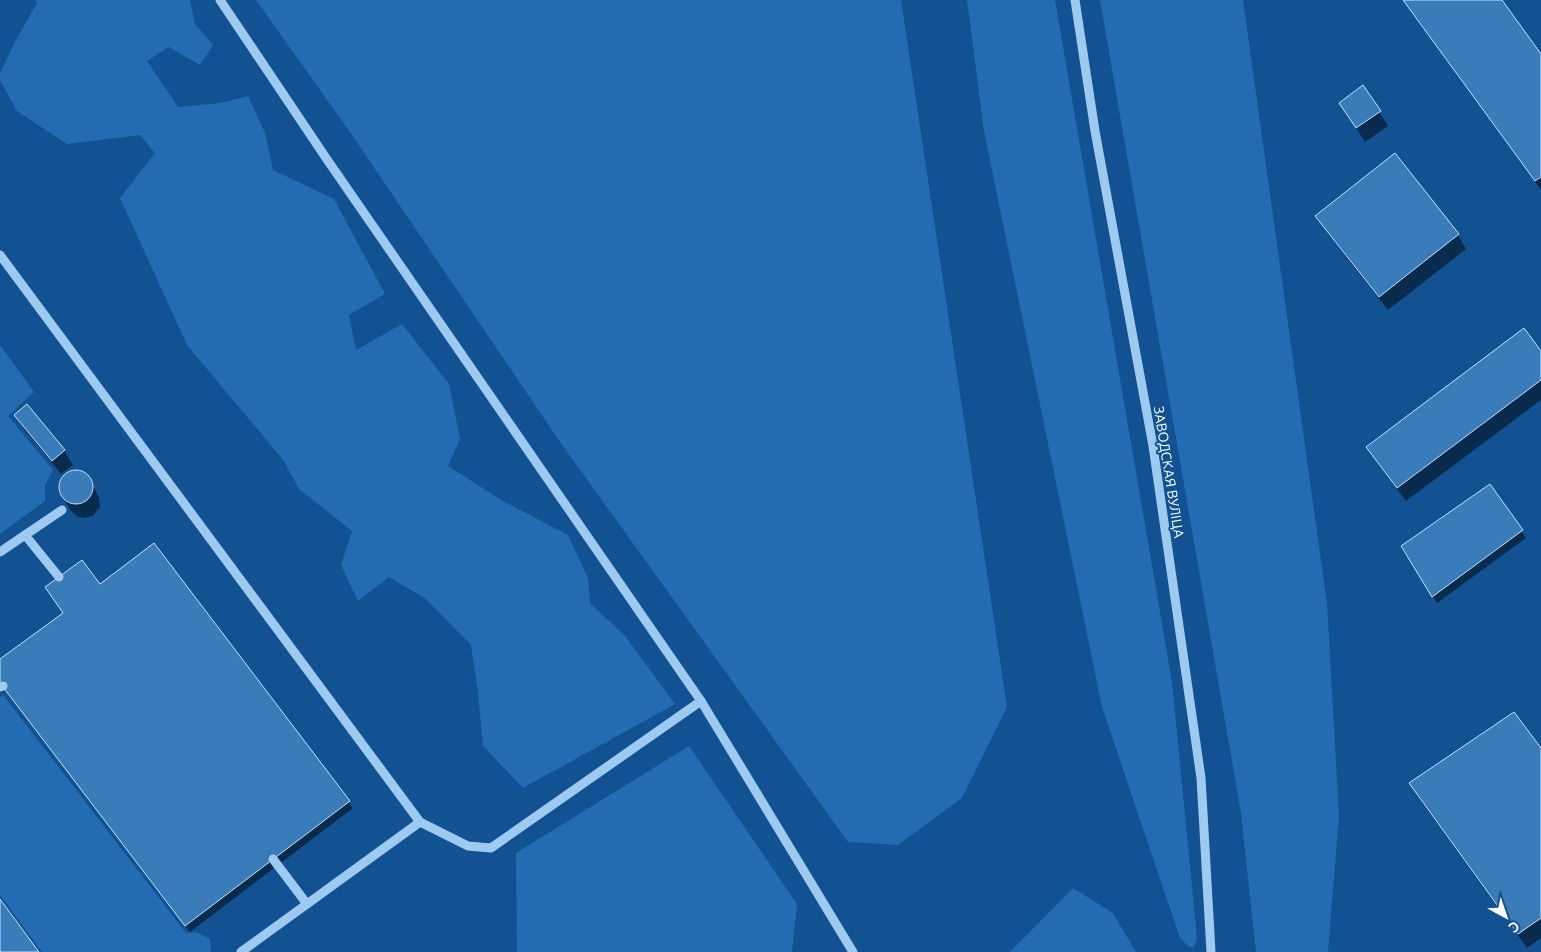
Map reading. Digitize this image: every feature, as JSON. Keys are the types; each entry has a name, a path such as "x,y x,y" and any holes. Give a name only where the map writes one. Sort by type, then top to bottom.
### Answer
{"street":[{"path":"220,0 326,158 701,701 853,952"},
{"name":"ЗАВОДСКАЯ ВУЛІЦА","path":"1075,0 1095,131 1152,446 1200,768 1211,952"},
{"path":"0,255 420,822 468,846 491,848 701,701"},
{"path":"0,552 62,510"},
{"path":"25,535 59,577"},
{"path":"242,952 420,822"},
{"path":"273,860 307,904"}],"shaded area":[{"path":"36,0 190,0 195,24 213,45 200,65 169,47 147,61 178,107 221,103 248,96 265,133 273,170 334,199 385,294 349,315 356,350 402,324 449,384 460,439 448,466 503,501 568,535 588,578 590,603 625,636 675,704 523,788 483,746 471,645 426,599 389,577 358,601 341,565 352,531 299,489 284,461 187,345 120,198 155,153 140,135 67,144 17,111 0,80 0,73 37,3"},
{"path":"256,0 901,0 1007,707 962,798 898,845 848,842 560,442 352,135"},
{"path":"967,0 1055,0 1172,682 1197,938 1194,947 1189,947 1180,938 1102,707 984,131"},
{"path":"1100,0 1243,0 1327,604 1339,816 1328,952 1256,952 1241,813"},
{"path":"0,345 34,392 8,416 53,470 45,485 45,501 0,534"},
{"path":"4,696 186,933 196,932 210,939 211,952 42,952 0,895 0,697"},
{"path":"689,746 797,904 792,952 517,952 516,853"},
{"path":"1073,888 1113,913 1136,952 1010,952"}],"building":[{"path":"1403,0 1502,0 1541,54 1541,177 1535,181"},
{"path":"1363,85 1381,111 1356,128 1339,103"},
{"path":"1395,153 1459,234 1379,297 1315,216"},
{"path":"1524,328 1541,351 1541,380 1397,488 1366,447"},
{"path":"27,404 65,450 52,461 14,415"},
{"path":"76,470 88,475 93,487 88,499 76,504 64,499 59,487 64,475"},
{"path":"1490,484 1523,530 1432,597 1401,546"},
{"path":"154,543 350,801 185,926 0,683 0,659 63,613 45,587 82,560 100,584"},
{"path":"1514,712 1541,748 1541,918 1518,934 1409,783"},
{"path":"0,899 39,952 0,952"}]}
